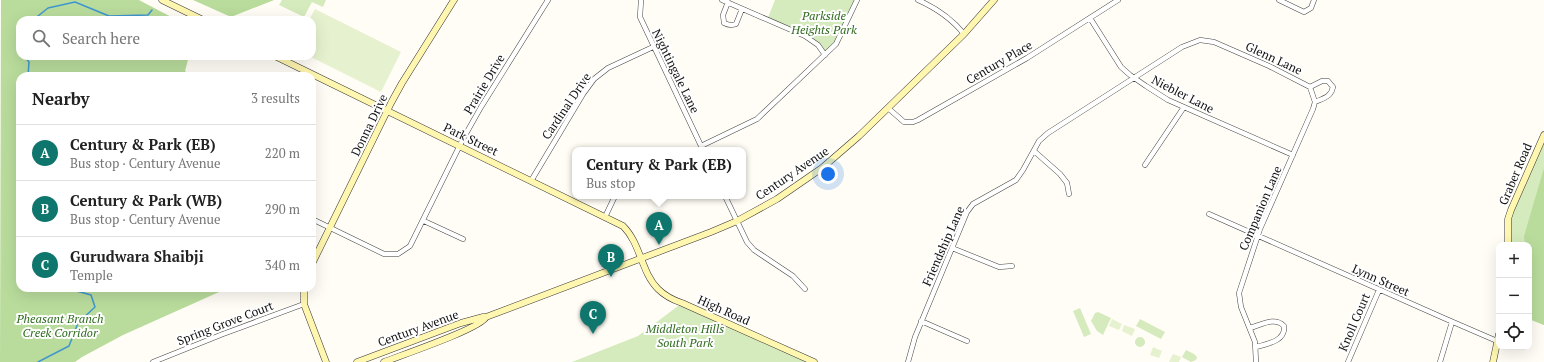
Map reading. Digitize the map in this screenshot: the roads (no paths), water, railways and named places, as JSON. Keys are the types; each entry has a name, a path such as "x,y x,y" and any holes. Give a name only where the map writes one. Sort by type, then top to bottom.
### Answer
{"street":[{"path":"162,0 195,16"},
{"name":"Donna Drive","path":"316,256 402,83 454,0"},
{"name":"Prairie Drive","path":"330,228 389,255 403,252 410,246 481,107 548,0"},
{"name":"Nightingale Lane","path":"641,0 640,16 653,47 702,147"},
{"path":"722,0 804,36 818,45 825,55"},
{"path":"704,147 757,119 825,55 838,42 857,0"},
{"path":"918,0 931,6 942,14 964,34"},
{"name":"Century Avenue","path":"357,362 461,323 483,317 486,318 712,232 737,221 777,199 807,179 844,150 964,34 994,0"},
{"name":"Century Place","path":"888,108 904,122 913,122 918,120 1027,58 1118,0"},
{"path":"1279,0 1304,12 1311,8 1314,0"},
{"path":"728,2 723,19 724,23 727,25 730,26 736,24 742,9"},
{"name":"Niebler Lane","path":"1090,18 1118,62 1134,78 1168,100 1293,155"},
{"name":"Glenn Lane","path":"1179,49 1200,40 1208,40 1269,66 1310,87 1322,81 1328,81 1333,87 1332,93 1329,96 1315,102"},
{"name":"Cardinal Drive","path":"531,181 583,94 594,79 608,68 653,47"},
{"name":"Friendship Lane","path":"908,362 921,321 969,208 973,204 1016,180 1039,141 1048,133 1179,49"},
{"name":"Park Street","path":"284,60 306,72"},
{"name":"Park Street","path":"316,77 623,226 630,233 642,258"},
{"path":"1310,87 1315,102"},
{"name":"Companion Lane","path":"1256,362 1256,347 1241,306 1239,293 1257,236 1315,102"},
{"path":"1145,165 1184,107"},
{"name":"Graber Road","path":"1508,242 1508,219 1511,210 1544,135"},
{"path":"1034,151 1060,174 1067,183 1070,194"},
{"path":"605,217 614,199"},
{"path":"726,199 747,242 754,250 793,276 805,290"},
{"name":"Lynn Street","path":"1209,214 1452,322 1496,340"},
{"path":"316,221 330,228"},
{"path":"424,221 462,239"},
{"path":"952,248 999,267 1012,266"},
{"name":"High Road","path":"642,258 648,274 657,288 673,300 814,362"},
{"name":"Knoll Court","path":"1348,362 1379,290"},
{"path":"304,292 304,304 326,362"},
{"name":"Spring Grove Court","path":"153,362 304,304"},
{"name":"Century Avenue","path":"384,362 467,330 485,321 486,318"},
{"path":"921,321 967,341"},
{"path":"1250,328 1273,321 1281,323 1284,326 1284,334 1282,336 1274,341 1256,347"},
{"path":"1440,362 1452,322"},
{"path":"1493,362 1496,346"}],"waterway":[{"path":"38,16 48,8 75,2 109,16"},
{"path":"109,16 148,15 152,10"},
{"path":"27,60 29,62 28,72"},
{"path":"38,362 69,346 78,323 95,307 91,295 80,292"}],"place":[{"name":"Century & Park (EB)","path":"659,245"},
{"name":"Century & Park (WB)","path":"611,277"},
{"name":"Gurudwara Shaibji","path":"593,334"}],"park label":[{"name":"Parkside Heights Park","path":"824,22"},
{"name":"Pheasant Branch Creek Corridor","path":"60,325"},
{"name":"Middleton Hills South Park","path":"685,335"}]}
